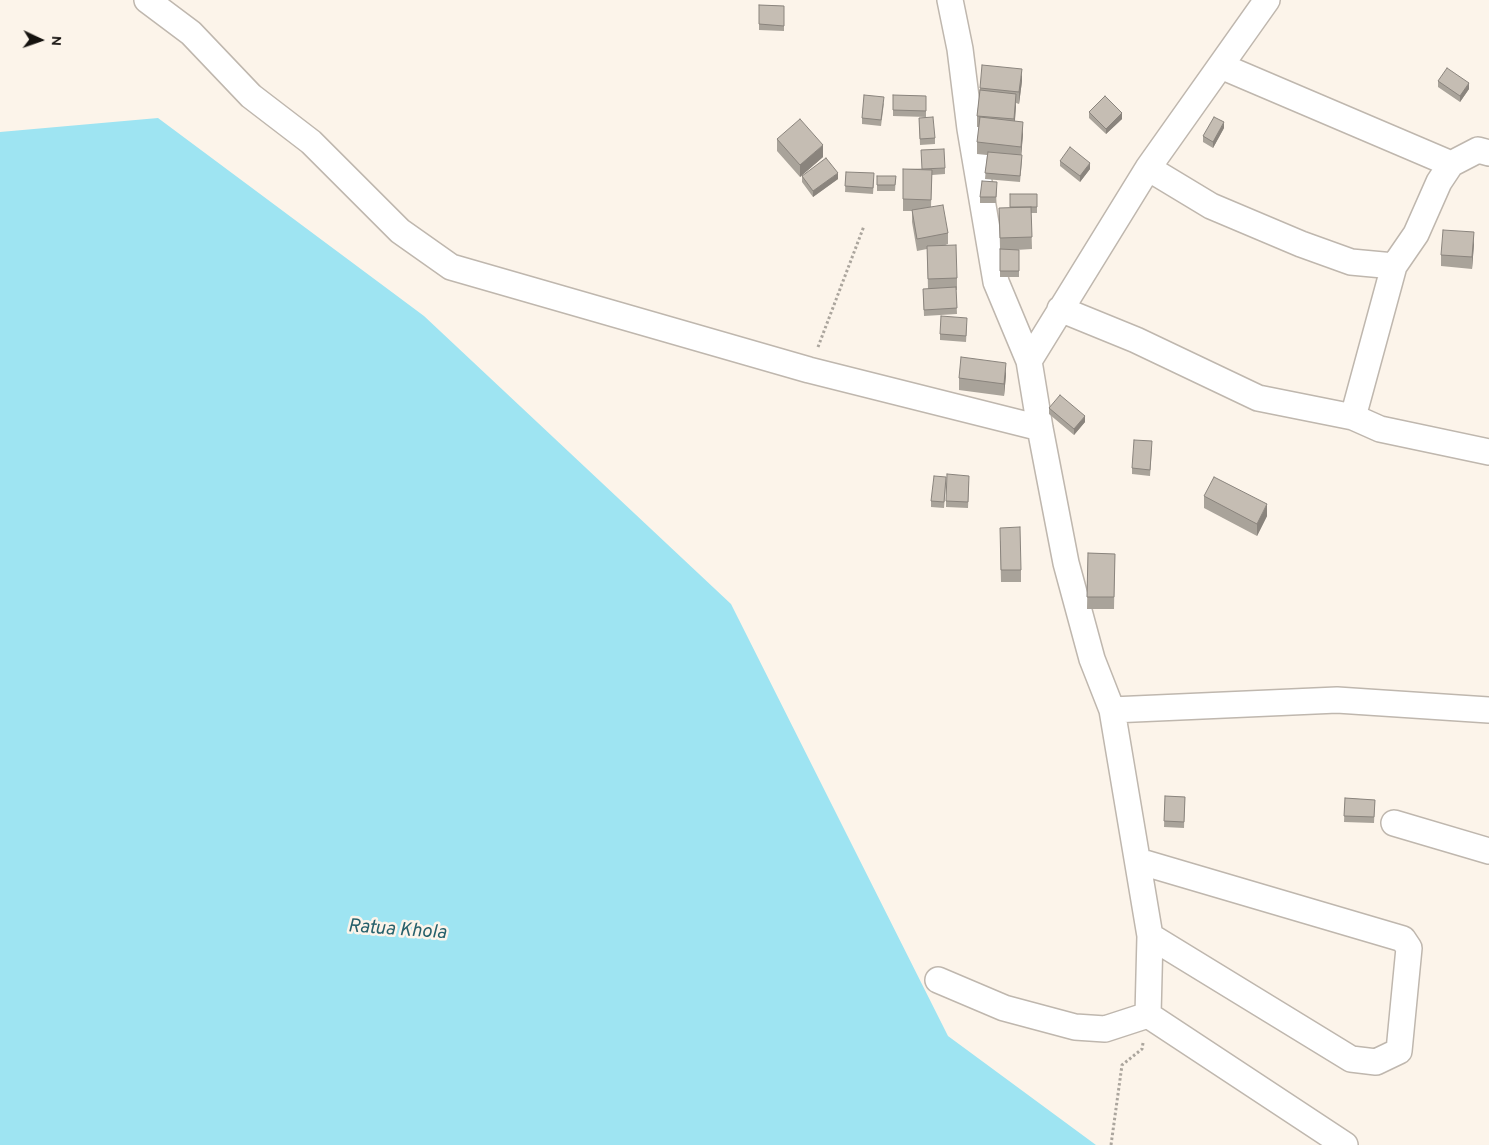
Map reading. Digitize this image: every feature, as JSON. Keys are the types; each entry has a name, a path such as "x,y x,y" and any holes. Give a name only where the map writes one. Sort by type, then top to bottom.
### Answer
{"street":[{"path":"147,0 191,33 251,96 311,142 400,231 451,267 809,370 1040,428"},
{"path":"950,0 960,49 970,129 996,282 1029,361 1066,563 1092,659 1112,710 1150,936 1148,1015"},
{"path":"1029,361 1148,168 1268,0"},
{"path":"1221,66 1451,164"},
{"path":"1353,417 1394,266 1416,234 1439,182 1451,164 1478,150 1489,153"},
{"path":"1148,168 1211,206 1301,244 1351,262 1394,266"},
{"path":"1060,309 1136,340 1258,398 1353,417 1380,429 1489,452"},
{"path":"1112,710 1338,700 1489,710"},
{"path":"1394,823 1489,851"},
{"path":"1138,860 1403,939 1409,948 1399,1052 1376,1062 1351,1059 1150,936"},
{"path":"938,980 1004,1008 1075,1027 1106,1030 1148,1015"},
{"path":"1148,1015 1345,1145"}],"path":[{"path":"809,370 864,226"},
{"path":"1111,1145 1122,1065 1142,1049 1148,1015"}],"water":[{"name":"Ratua Khola","path":"158,118 424,316 731,604 948,1036 1096,1145 0,1145 0,132"}],"building":[{"path":"759,5 784,6 784,26 759,24"},
{"path":"982,65 1022,69 1019,92 980,88"},
{"path":"1447,68 1469,83 1460,96 1438,81"},
{"path":"980,90 1016,94 1014,119 977,116"},
{"path":"864,95 884,97 881,120 862,118"},
{"path":"893,95 926,96 926,111 893,110"},
{"path":"1105,96 1122,113 1106,129 1089,112"},
{"path":"933,117 935,138 920,139 919,118"},
{"path":"980,117 1023,122 1021,147 977,142"},
{"path":"1214,117 1224,122 1213,142 1203,136"},
{"path":"800,119 823,145 800,165 777,139"},
{"path":"1070,147 1090,163 1080,176 1060,161"},
{"path":"944,149 945,168 922,169 921,150"},
{"path":"988,152 1022,155 1020,176 985,173"},
{"path":"826,158 838,173 813,191 802,176"},
{"path":"903,169 932,170 931,200 903,199"},
{"path":"846,172 874,173 873,188 845,186"},
{"path":"877,176 896,176 895,185 877,185"},
{"path":"982,181 997,182 996,197 980,197"},
{"path":"1010,194 1037,194 1037,207 1010,207"},
{"path":"943,205 948,233 917,239 912,210"},
{"path":"1031,207 1032,237 1000,238 999,208"},
{"path":"1443,230 1474,232 1472,257 1441,255"},
{"path":"956,245 957,278 928,279 927,246"},
{"path":"1000,249 1019,250 1019,271 1000,271"},
{"path":"956,287 957,308 924,310 923,289"},
{"path":"941,316 967,318 966,336 940,334"},
{"path":"961,357 1006,363 1004,384 959,378"},
{"path":"1060,395 1085,416 1074,429 1049,408"},
{"path":"1134,440 1152,441 1150,470 1132,468"},
{"path":"947,474 969,476 968,502 946,501"},
{"path":"934,476 946,477 944,502 931,501"},
{"path":"1214,477 1267,504 1257,524 1204,496"},
{"path":"1020,527 1021,570 1001,570 1000,528"},
{"path":"1088,553 1115,554 1114,597 1087,597"},
{"path":"1165,796 1185,797 1184,822 1164,821"},
{"path":"1345,798 1375,800 1374,817 1344,816"}]}
